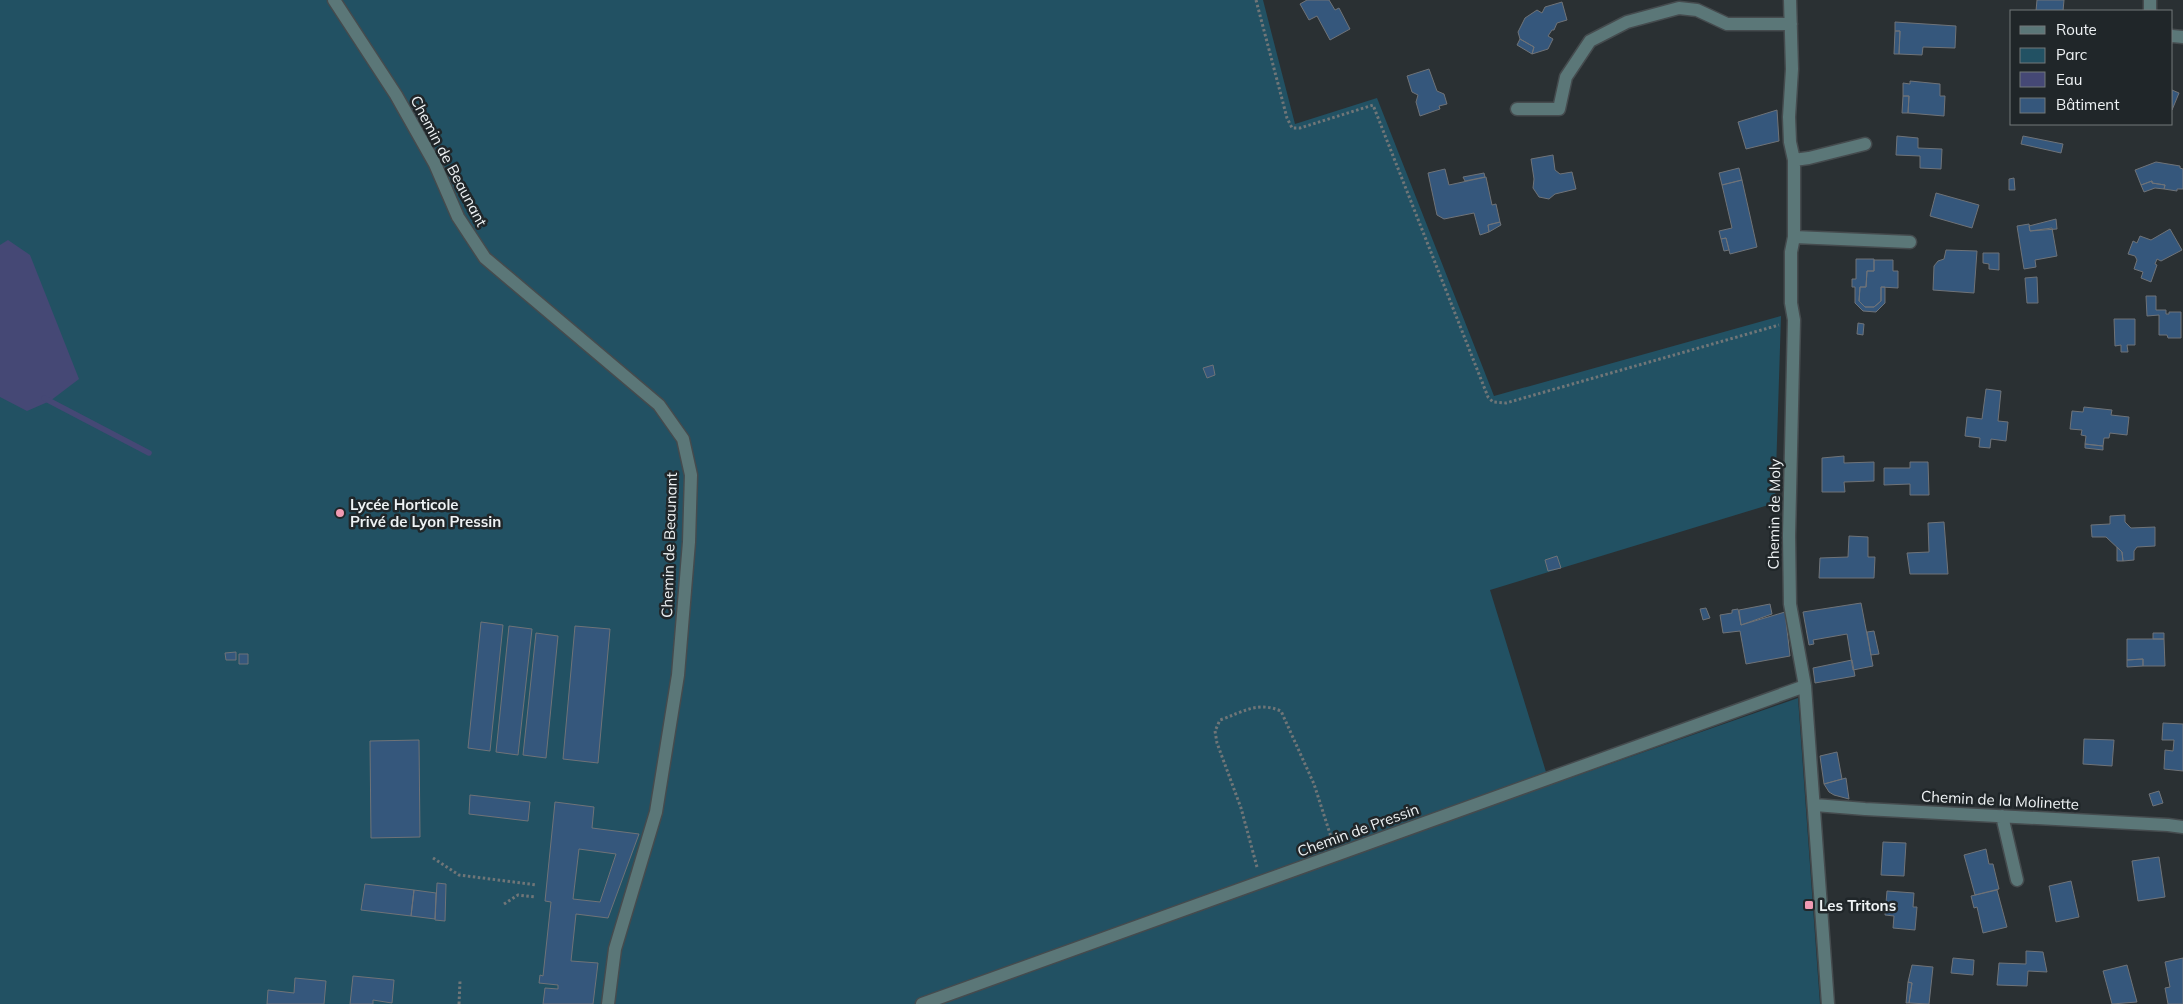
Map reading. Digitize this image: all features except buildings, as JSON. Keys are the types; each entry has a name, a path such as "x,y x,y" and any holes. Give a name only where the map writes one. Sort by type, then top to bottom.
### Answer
{"street":[{"name":"Chemin de Beaunant","path":"334,0 396,95 435,164 458,217 485,258 659,405 683,439 691,474 689,542 678,675 656,812 615,949 608,1004"},
{"name":"Chemin de Moly","path":"1790,0 1792,69 1789,117 1790,142 1794,160 1794,237 1791,261 1791,303 1794,320 1788,536 1790,604 1805,686 1828,1004"},
{"path":"1517,109 1559,109 1566,77 1590,41 1628,22 1679,8 1697,10 1727,24 1791,24"},
{"path":"1794,160 1865,144"},
{"path":"1794,237 1910,242"},
{"name":"Chemin de Pressin","path":"922,1004 1805,686"},
{"name":"Chemin de la Molinette","path":"1815,804 1865,810 2168,824 2183,827"},
{"path":"2002,816 2017,880"}],"path":[{"path":"1256,0 1287,118 1292,128 1300,128 1373,105 1488,398 1493,402 1506,403 1794,320"},
{"path":"1262,883 1241,808 1217,743 1215,732 1220,720 1258,706 1271,707 1281,712 1314,784 1337,855"},
{"path":"433,858 459,875 537,885"},
{"path":"504,904 518,895 535,897"},
{"path":"459,1004 460,981"}],"green space":[{"path":"0,0 1263,0 1295,124 1377,98 1494,396 1781,316 1775,503 1490,590 1550,785 1798,698 1820,1004 0,1004"}],"water":[{"path":"8,240 30,255 79,379 50,401 27,411 0,397 0,245"}],"waterway":[{"path":"44,398 149,453"}],"place":[{"name":"Lycée Horticole Privé de Lyon Pressin","path":"340,513"},
{"name":"Les Tritons","path":"1809,905"}]}
